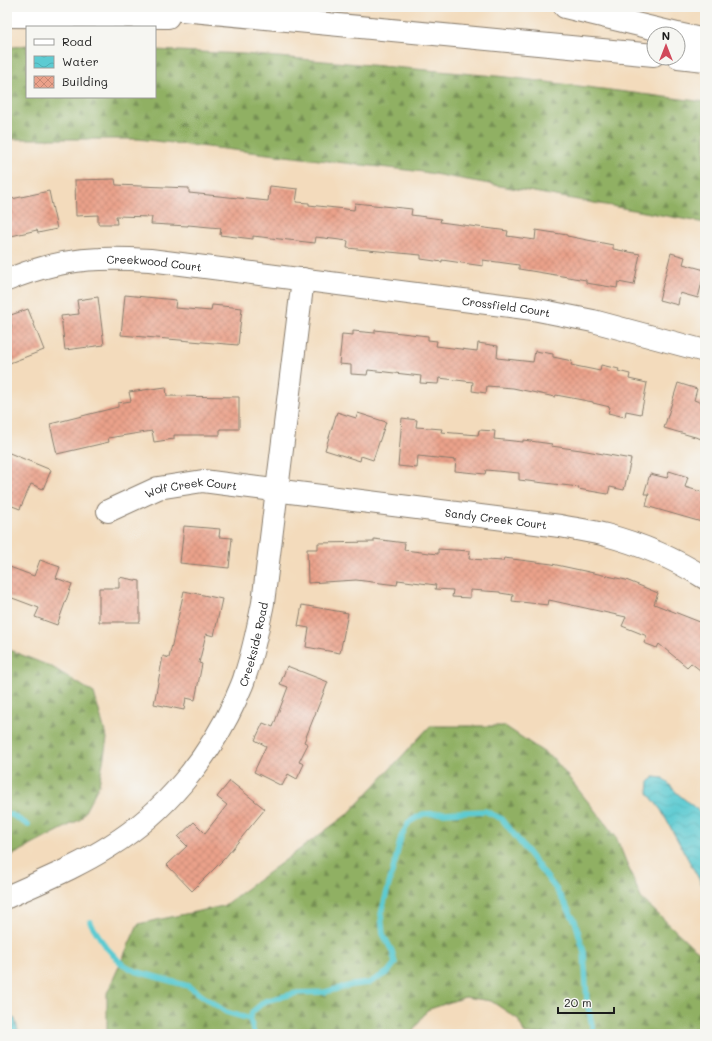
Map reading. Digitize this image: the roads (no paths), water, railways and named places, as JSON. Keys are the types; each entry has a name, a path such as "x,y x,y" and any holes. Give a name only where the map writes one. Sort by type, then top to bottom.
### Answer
{"main road":[{"path":"150,7 646,54"},
{"path":"565,7 646,26"},
{"path":"7,16 274,18"},
{"path":"686,36 705,40"},
{"path":"686,58 705,60"},
{"name":"Creekwood Court","path":"7,280 21,274 59,264 100,259 150,260 303,279"},
{"name":"Crossfield Court","path":"303,279 533,309 593,321 705,351"},
{"name":"Creekside Road","path":"7,897 74,867 111,846 143,822 173,795 199,762 226,721 245,677 263,603 303,279"},
{"name":"Wolf Creek Court","path":"108,511 158,488 203,481 278,490"},
{"name":"Sandy Creek Court","path":"278,490 560,526 606,534 677,562 705,578"}],"water":[{"path":"654,777 663,778 678,794 705,816 705,890 661,810 648,793 649,782"},
{"path":"7,1014 15,1019 19,1034 7,1034"}],"waterway":[{"path":"254,1034 250,1019 252,1012 265,1001 297,993 325,992 352,985 369,983 388,972 395,963 392,951 383,934 381,914 401,837 409,822 423,814 485,811 502,819 556,889 575,921 584,952 587,1002 594,1034"},
{"path":"7,814 12,815 28,825"},
{"path":"90,922 105,946 121,963 135,971 188,986 226,1012 250,1019"}]}
